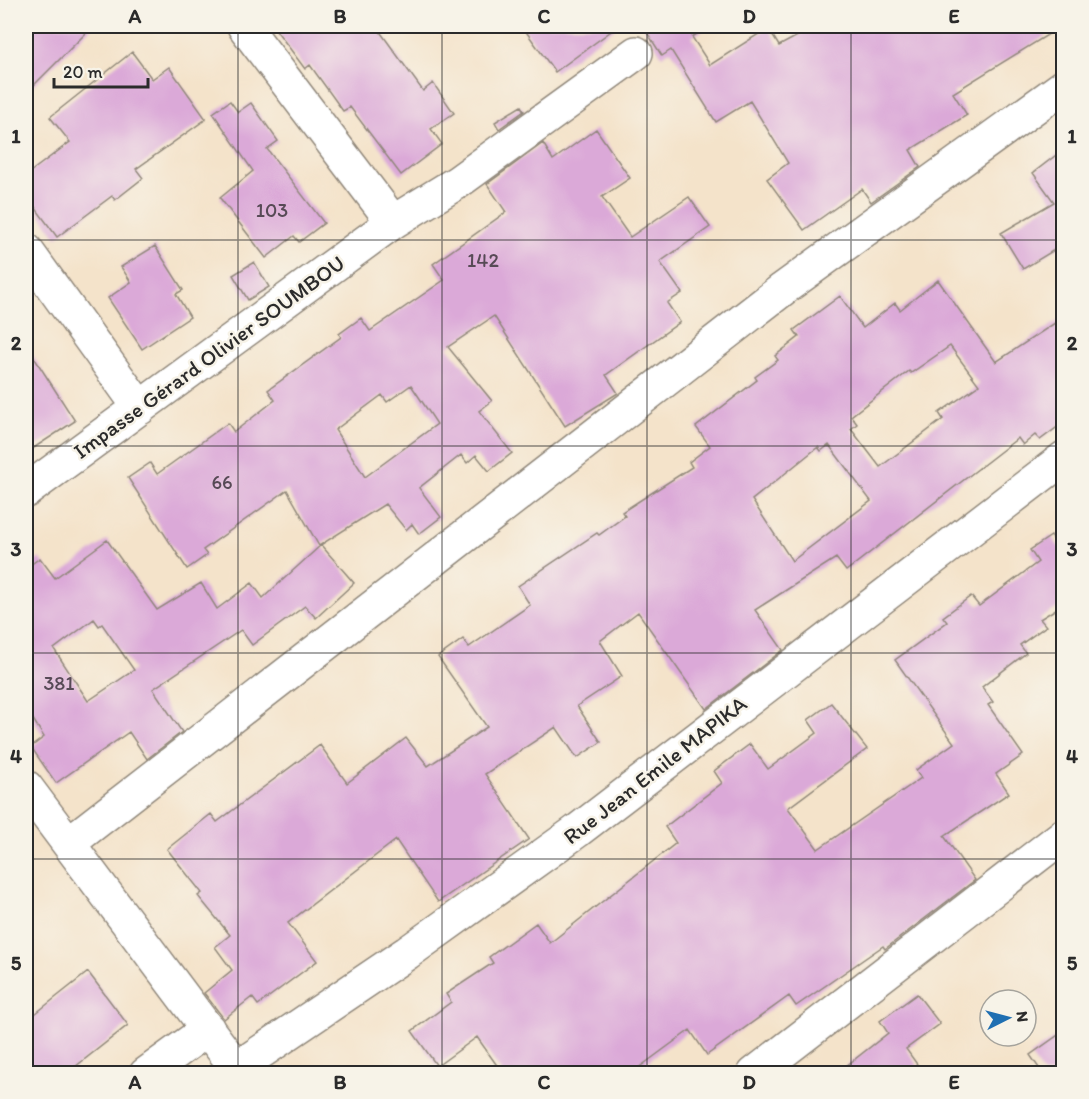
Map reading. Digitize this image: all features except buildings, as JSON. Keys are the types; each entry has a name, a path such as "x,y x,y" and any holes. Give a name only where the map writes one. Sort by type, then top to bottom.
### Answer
{"street":[{"path":"244,26 393,222"},
{"name":"Impasse Gérard Olivier SOUMBOU","path":"26,491 393,222 458,182 636,53"},
{"path":"69,843 783,289 1064,86"},
{"path":"26,250 140,408"},
{"name":"Rue Jean Emile MAPIKA","path":"239,1071 578,831 1064,458"},
{"path":"27,790 239,1071"},
{"path":"754,1074 1064,835"},
{"path":"146,1074 208,1029"}]}
